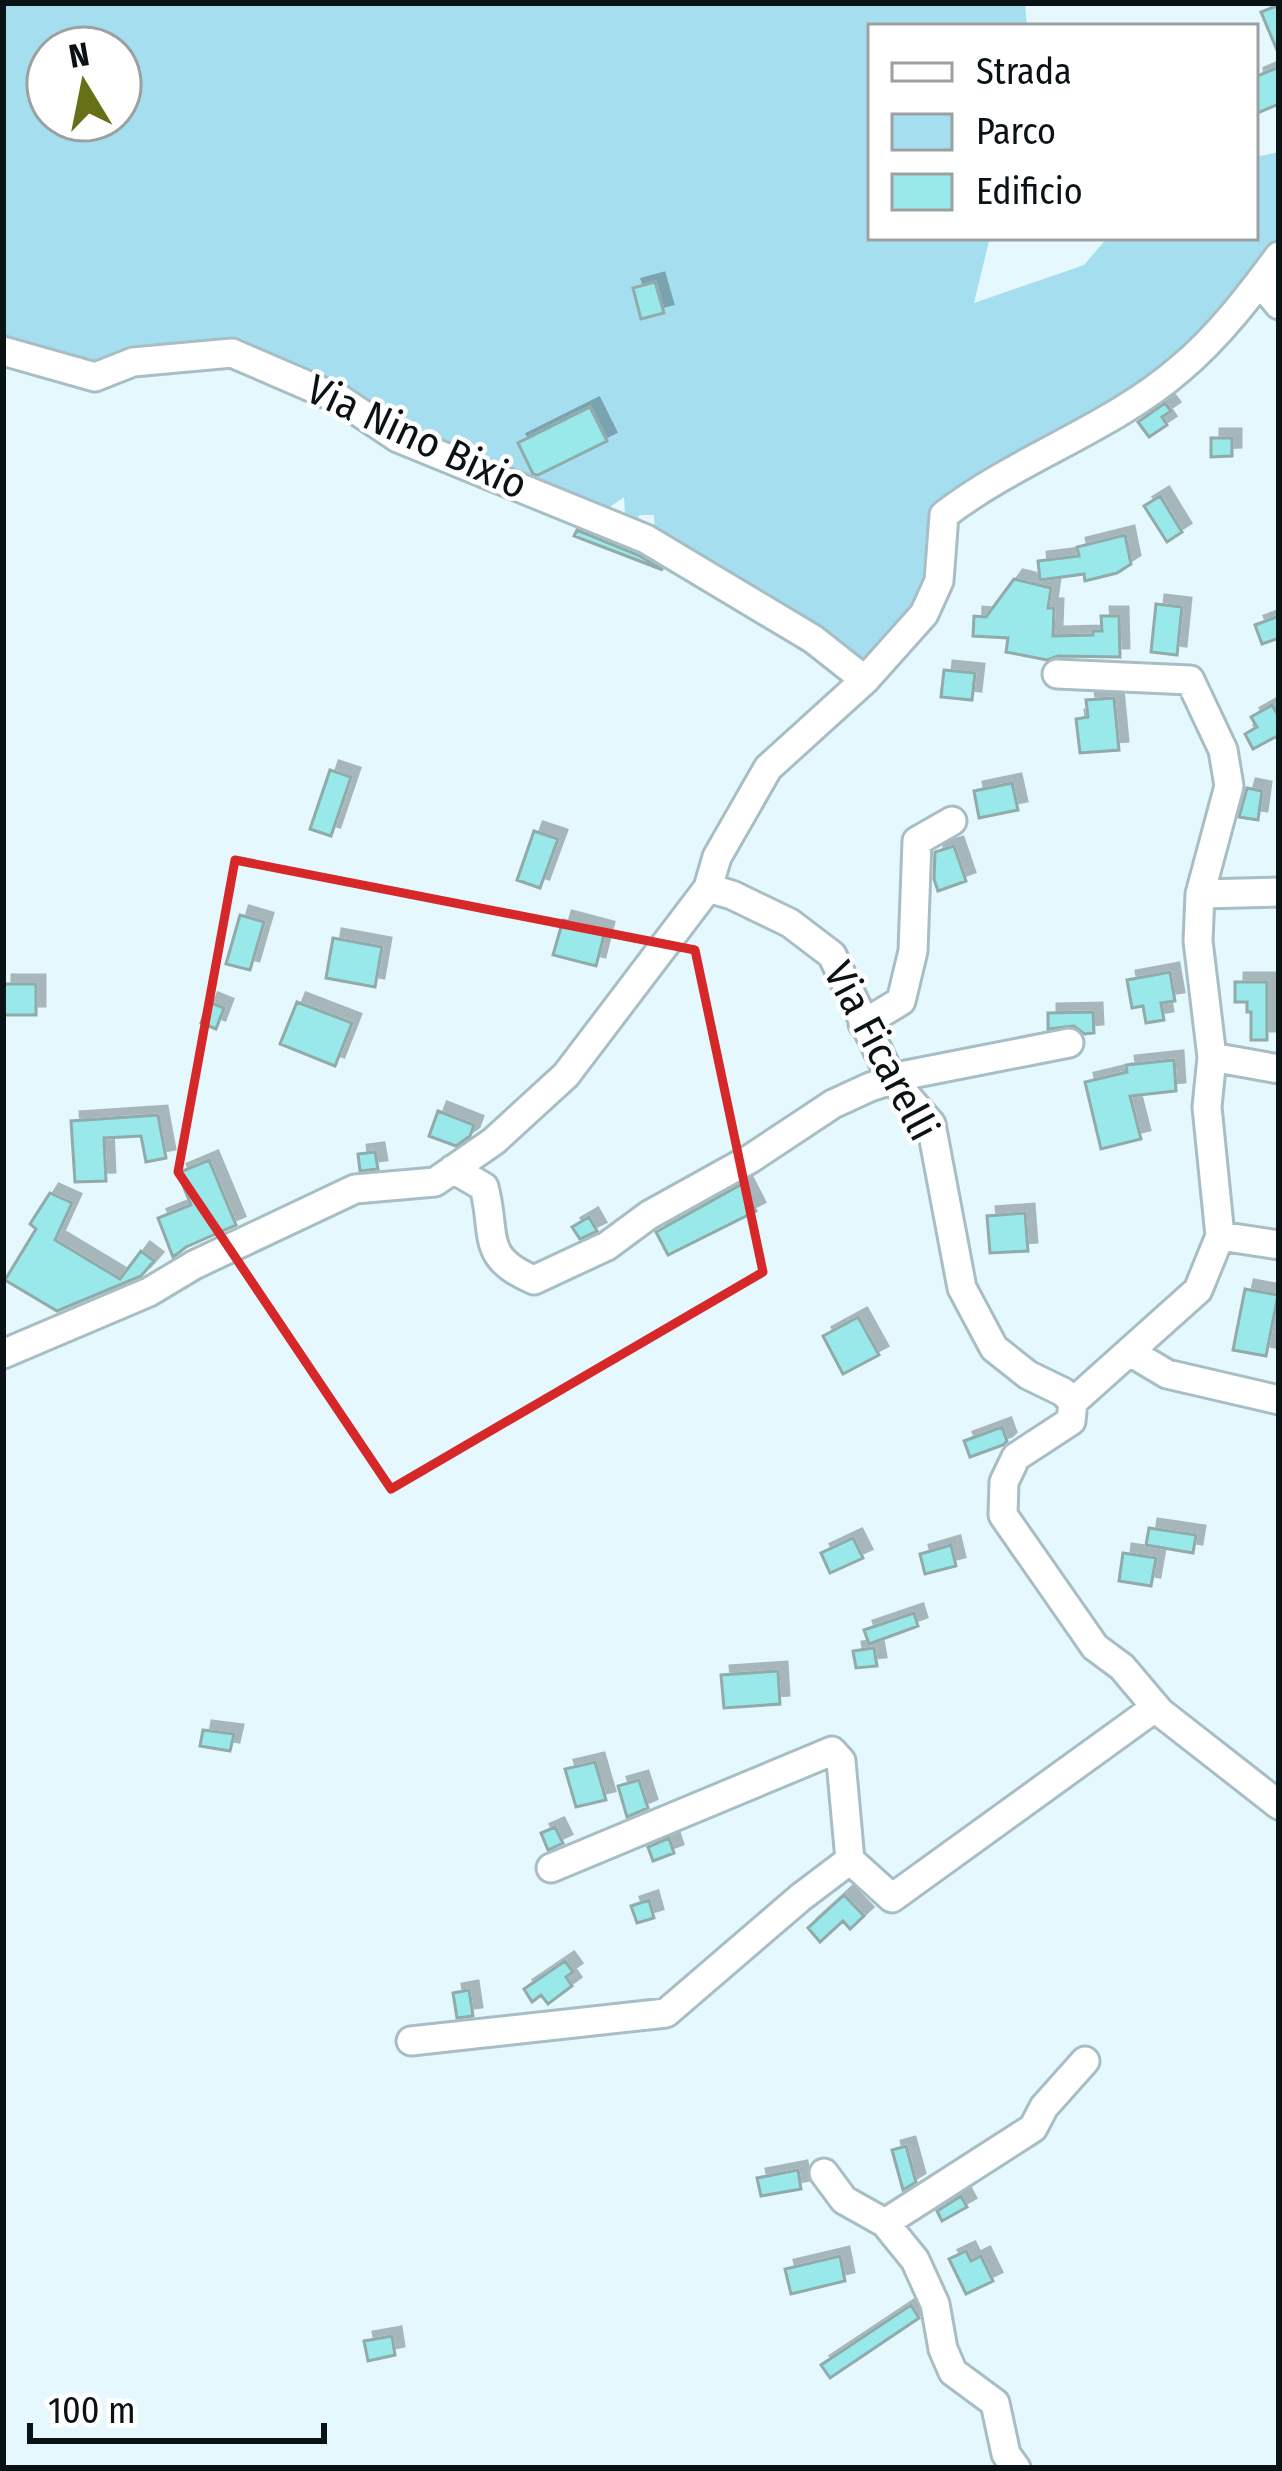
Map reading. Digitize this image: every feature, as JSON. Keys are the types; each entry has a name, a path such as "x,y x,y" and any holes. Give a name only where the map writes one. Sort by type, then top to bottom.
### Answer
{"street":[{"path":"3,1354 148,1292 194,1265 355,1190 435,1182 494,1141 566,1075 708,888 717,856 767,768 865,680 924,614 939,581 944,515 970,495 1101,423 1182,368 1279,256"},
{"path":"1260,282 1279,305"},
{"name":"Via Nino Bixio","path":"3,351 95,377 133,362 232,353 340,400 398,438 646,539 814,639 865,680"},
{"path":"1057,674 1190,680 1223,750 1229,786 1200,894 1198,941 1212,1057 1207,1107 1220,1236 1198,1290 1073,1402 1071,1420 1016,1457 1004,1482 1003,1515 1095,1647 1122,1666 1156,1707 1279,1805"},
{"path":"862,1024 901,1000 913,951 917,841 952,821"},
{"name":"Via Ficarelli","path":"708,888 771,914 818,941 832,955 891,1078 931,1124 962,1288 994,1348 1073,1402"},
{"path":"1200,894 1279,892"},
{"path":"453,1169 484,1187 493,1251 512,1271 534,1280 608,1246 650,1215 750,1159 833,1104 891,1078 1069,1042"},
{"path":"1212,1057 1279,1069"},
{"path":"1220,1236 1279,1245"},
{"path":"1130,1352 1167,1374 1279,1400"},
{"path":"551,1868 832,1751 841,1761 850,1860 892,1898 1156,1707"},
{"path":"412,2041 666,2013 850,1860"},
{"path":"885,2223 1034,2128 1044,2107 1085,2061"},
{"path":"824,2174 844,2200 885,2223 915,2260 934,2304 953,2372 995,2403 1006,2453 1016,2468"}],"highlighted area":[{"path":"235,860 695,950 763,1272 391,1489 178,1172"}],"green space":[{"path":"3,3 1025,3 1027,24 868,24 868,240 989,240 974,303 1084,265 1105,240 1258,240 1258,156 1279,152 1279,245 1183,353 1098,416 964,490 919,607 865,663 655,536 654,515 639,515 638,524 625,514 624,497 603,512 403,434 234,345 95,369 3,343"}],"building":[{"path":"1279,5 1279,55 1261,12"},
{"path":"1279,67 1279,104 1258,113 1258,76"},
{"path":"655,282 664,313 641,319 633,288"},
{"path":"1165,403 1171,411 1162,417 1167,425 1149,437 1138,422"},
{"path":"590,407 607,441 533,474 518,443"},
{"path":"1211,438 1232,438 1232,456 1211,457"},
{"path":"1160,496 1182,532 1167,542 1144,506"},
{"path":"577,530 638,555 663,570 574,536"},
{"path":"1125,535 1131,564 1117,573 1085,581 1084,574 1040,580 1038,561 1079,556 1077,547"},
{"path":"1014,579 1051,588 1048,608 1054,608 1053,636 1093,635 1093,631 1102,631 1101,616 1119,616 1120,657 1047,660 1006,652 1008,638 973,636 974,616 986,617"},
{"path":"1156,604 1182,607 1177,655 1151,652"},
{"path":"1279,616 1279,638 1262,644 1255,625"},
{"path":"944,670 975,673 972,700 941,697"},
{"path":"1114,698 1119,750 1080,753 1076,719 1088,717 1086,700"},
{"path":"1272,705 1279,717 1279,735 1253,749 1245,734 1257,727 1251,717"},
{"path":"330,770 351,777 331,836 310,829"},
{"path":"1012,783 1018,810 979,818 974,791"},
{"path":"1247,788 1262,791 1258,820 1239,817"},
{"path":"534,831 558,839 540,888 517,880"},
{"path":"954,846 966,881 938,891 935,852"},
{"path":"240,915 264,922 250,970 226,964"},
{"path":"563,920 605,931 596,966 553,955"},
{"path":"333,938 382,947 375,987 326,978"},
{"path":"1170,972 1175,1001 1161,1003 1164,1020 1146,1023 1143,1006 1132,1008 1127,980"},
{"path":"1235,982 1267,982 1267,1040 1251,1040 1251,1012 1247,1012 1247,1002 1235,1002"},
{"path":"3,984 36,984 36,1015 3,1015"},
{"path":"209,1002 224,1008 216,1029 201,1023"},
{"path":"297,1002 352,1023 335,1066 280,1044"},
{"path":"1093,1012 1094,1033 1084,1034 1074,1026 1048,1029 1048,1013"},
{"path":"1174,1060 1176,1091 1130,1096 1141,1139 1101,1149 1085,1082 1127,1072 1126,1065"},
{"path":"438,1111 474,1125 470,1136 456,1146 429,1136"},
{"path":"158,1115 166,1158 146,1162 141,1136 104,1138 106,1181 75,1182 71,1121"},
{"path":"375,1152 378,1169 360,1171 358,1154"},
{"path":"209,1160 236,1225 173,1257 158,1218 191,1205 178,1173"},
{"path":"742,1184 756,1211 668,1255 656,1232"},
{"path":"50,1193 72,1203 55,1240 120,1279 141,1251 154,1261 141,1276 57,1311 5,1280 36,1229 30,1224"},
{"path":"1025,1213 1028,1251 990,1253 987,1216"},
{"path":"589,1217 597,1231 580,1239 572,1227"},
{"path":"1245,1289 1278,1295 1266,1356 1233,1350"},
{"path":"858,1317 879,1355 843,1374 823,1336"},
{"path":"1002,1427 1007,1441 1003,1445 970,1457 964,1441"},
{"path":"1149,1528 1196,1535 1193,1553 1146,1545"},
{"path":"853,1538 863,1558 830,1573 821,1553"},
{"path":"951,1545 956,1566 925,1574 920,1554"},
{"path":"1123,1553 1156,1558 1151,1586 1119,1581"},
{"path":"914,1613 918,1626 869,1644 864,1630"},
{"path":"874,1648 877,1666 856,1668 853,1651"},
{"path":"778,1671 780,1704 724,1708 721,1675"},
{"path":"203,1730 234,1734 230,1751 200,1746"},
{"path":"595,1762 606,1800 576,1807 565,1769"},
{"path":"639,1780 648,1808 627,1817 618,1786"},
{"path":"555,1827 563,1843 548,1850 541,1833"},
{"path":"669,1838 674,1853 653,1861 648,1847"},
{"path":"844,1895 864,1916 850,1929 843,1921 820,1942 808,1928"},
{"path":"649,1900 654,1918 637,1923 631,1906"},
{"path":"565,1961 573,1972 566,1977 572,1986 548,2004 541,1995 532,2002 524,1989"},
{"path":"469,1990 473,2016 457,2018 453,1993"},
{"path":"906,2146 916,2182 903,2190 892,2150"},
{"path":"798,2170 801,2189 761,2196 757,2178"},
{"path":"961,2196 967,2207 942,2221 937,2211"},
{"path":"966,2251 971,2261 981,2256 993,2281 966,2294 949,2259"},
{"path":"840,2256 845,2281 791,2294 785,2269"},
{"path":"911,2305 919,2318 830,2378 821,2365"},
{"path":"392,2336 395,2355 368,2361 364,2341"}]}
